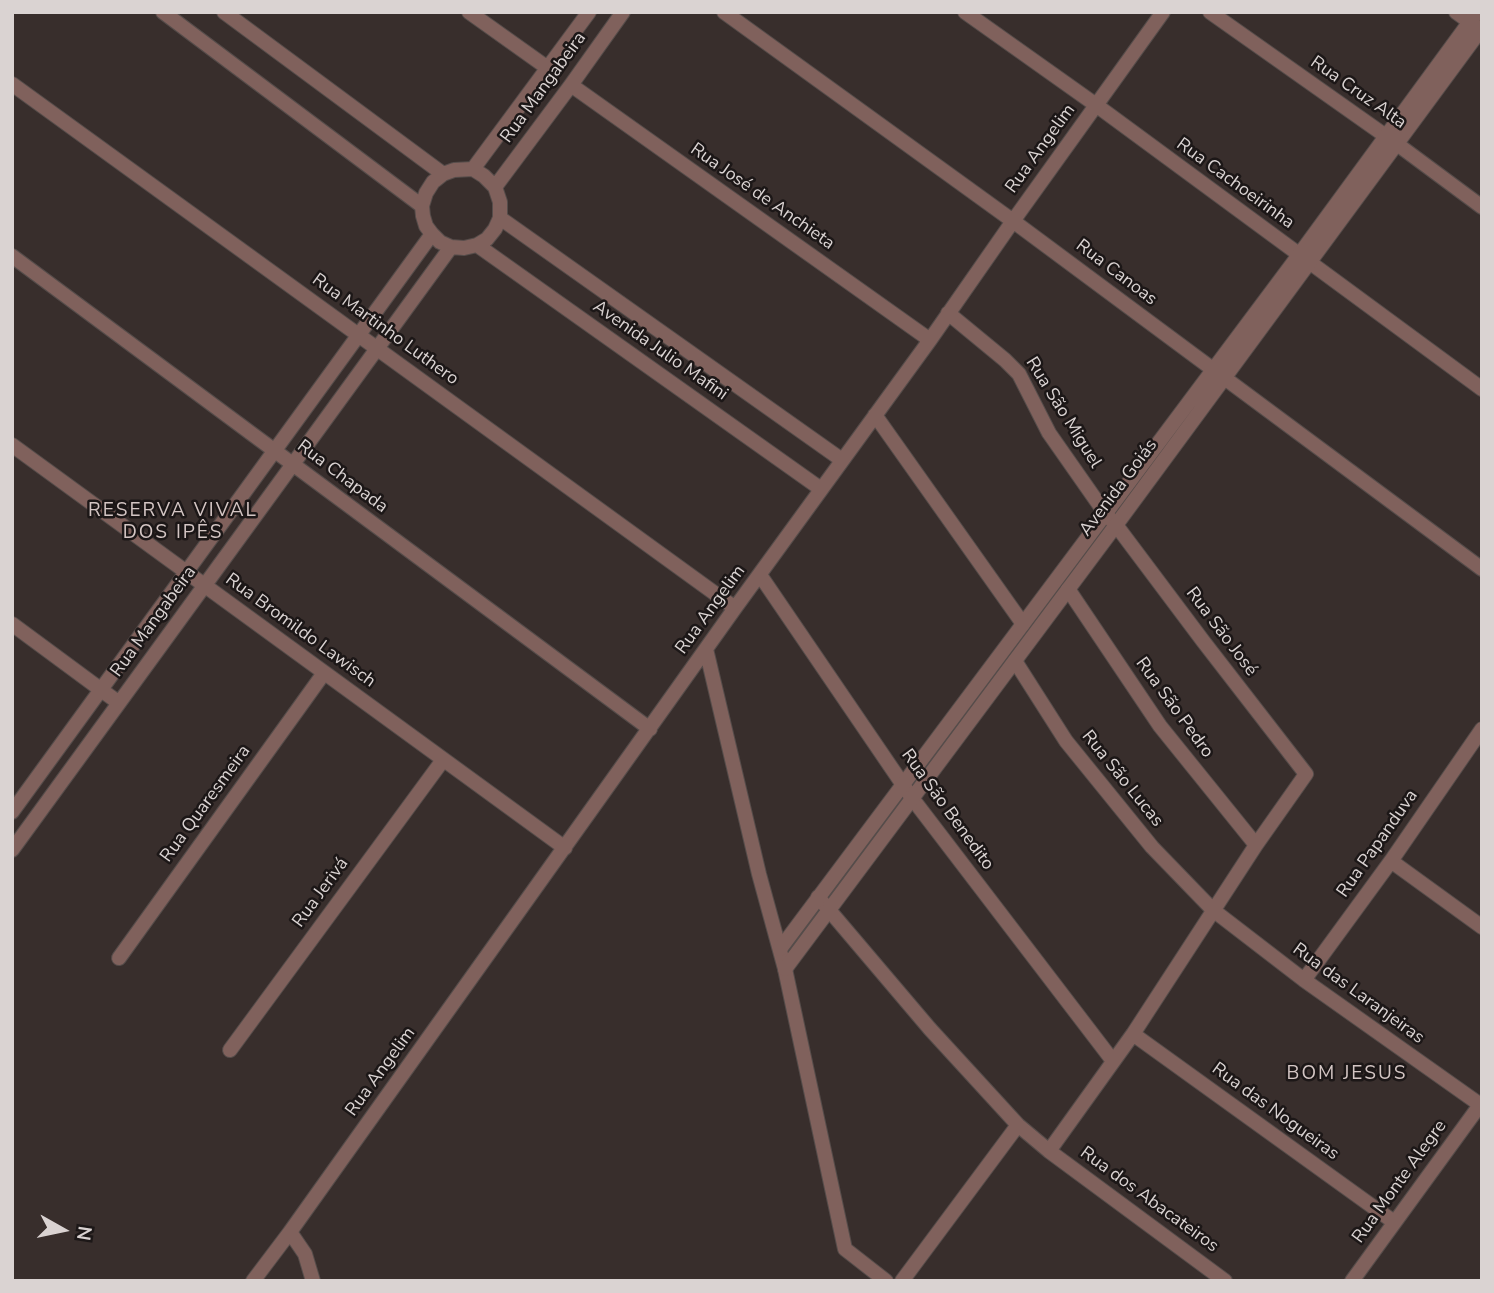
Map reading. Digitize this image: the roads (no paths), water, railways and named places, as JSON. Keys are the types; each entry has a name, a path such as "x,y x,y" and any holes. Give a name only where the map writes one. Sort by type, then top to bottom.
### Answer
{"street":[{"path":"163,12 422,205"},
{"path":"224,12 443,174"},
{"path":"469,12 549,69"},
{"name":"Rua Mangabeira","path":"473,169 589,12"},
{"name":"Rua Mangabeira","path":"495,187 623,12"},
{"name":"Rua Canoas","path":"724,12 1013,221 1482,569"},
{"name":"Rua Cachoeirinha","path":"965,12 1482,389"},
{"name":"Rua Angelim","path":"253,1281 1163,12"},
{"name":"Rua Cruz Alta","path":"1210,12 1482,207"},
{"path":"1456,12 1478,25"},
{"name":"Avenida Goiás","path":"785,969 1116,525 1219,374 1478,25"},
{"name":"Rua Martinho Luthero","path":"12,84 735,608"},
{"name":"Rua José de Anchieta","path":"571,85 930,340"},
{"path":"473,169 495,187 500,202 500,218 487,239 477,245 451,247 440,242 426,226 422,205 433,182 443,174 454,170 473,169"},
{"name":"Avenida Julio Mafini","path":"500,218 842,460"},
{"name":"Rua Mangabeira","path":"15,804 432,234"},
{"name":"Avenida Julio Mafini","path":"477,245 821,489"},
{"name":"Rua Mangabeira","path":"12,850 451,247"},
{"name":"Rua Chapada","path":"12,256 650,729"},
{"name":"Rua São Miguel","path":"948,313 1019,374 1049,433 1105,513"},
{"name":"Avenida Goiás","path":"780,949 1105,513 1219,374"},
{"path":"875,415 1023,624"},
{"name":"Rua Bromildo Lawisch","path":"12,445 565,848"},
{"name":"Rua São José","path":"1105,513 1306,774 1256,845"},
{"name":"Rua São Benedito","path":"760,575 912,798 1113,1061"},
{"name":"Rua São Pedro","path":"1068,589 1160,726 1256,845"},
{"path":"12,624 119,703"},
{"path":"706,649 758,874 785,969 845,1249 886,1281"},
{"name":"Rua São Lucas","path":"1015,661 1066,741 1152,847 1213,910"},
{"name":"Rua Quaresmeira","path":"119,958 324,673"},
{"name":"Rua Papanduva","path":"1304,980 1477,745 1482,729"},
{"name":"Rua Jerivá","path":"230,1049 443,760"},
{"path":"15,804 37,815"},
{"path":"1049,1151 1133,1034 1256,845"},
{"path":"1391,861 1482,927"},
{"name":"Rua dos Abacateiros","path":"818,897 930,1029 1018,1125 1049,1151 1225,1281"},
{"name":"Rua das Laranjeiras","path":"1213,910 1304,980 1481,1106"},
{"name":"Rua das Nogueiras","path":"1133,1034 1394,1222"},
{"name":"Rua Monte Alegre","path":"1352,1281 1481,1106"},
{"path":"902,1281 1018,1125"},
{"path":"290,1232 305,1254 313,1281"}],"district":[{"name":"RESERVA VIVAL DOS IPÊS","path":"173,522"},
{"name":"BOM JESUS","path":"1347,1074"}]}
